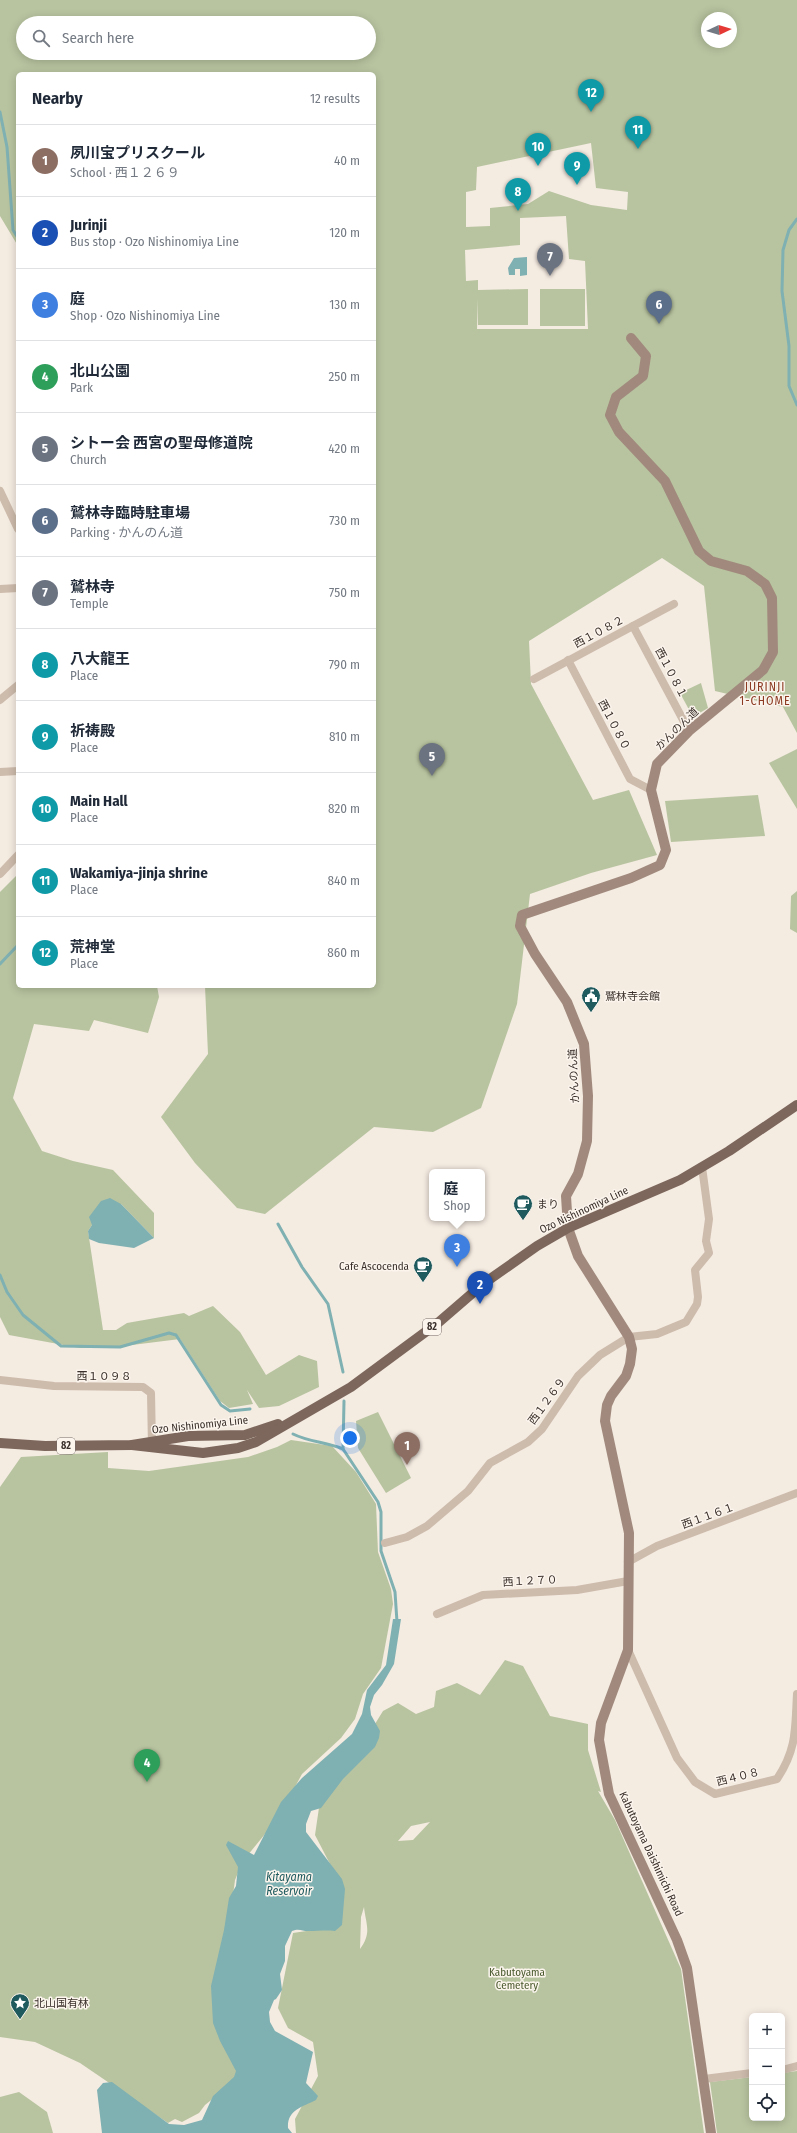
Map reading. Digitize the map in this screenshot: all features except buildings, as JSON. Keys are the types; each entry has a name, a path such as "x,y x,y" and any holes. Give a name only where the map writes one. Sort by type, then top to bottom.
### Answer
{"main road":[{"name":"Ozo Nishinomiya Line","path":"0,1443 45,1446 152,1445 203,1452 238,1448 256,1442 293,1419 351,1387 439,1322 483,1284 537,1246 568,1228 680,1180 729,1151 797,1105"},
{"name":"Ozo Nishinomiya Line","path":"152,1445 188,1436 245,1435 293,1419"}],"street":[{"name":"かんのん道","path":"568,1228 566,1196 578,1174 587,1141 588,1096 584,1044 567,1002 520,926 522,915 631,878 660,865 666,850 651,790 657,764 689,731 763,670 773,652 772,598 765,584 747,571 711,561 699,550 665,481 619,432 610,415 616,397 643,376 646,356 631,338"},
{"path":"0,491 16,525"},
{"path":"0,588 16,588"},
{"name":"西１０８２","path":"534,678 674,604"},
{"name":"西１０８１","path":"633,626 689,731"},
{"name":"西１０８０","path":"568,660 630,779 651,790"},
{"path":"0,700 16,687"},
{"path":"0,772 16,771"},
{"path":"0,874 16,857"},
{"path":"629,1337 657,1334 686,1322 697,1304 698,1297 694,1270 709,1253 706,1241 709,1219 702,1167"},
{"name":"Kabutoyama Daishimichi Road","path":"568,1228 578,1256 629,1337 632,1349 630,1364 626,1376 611,1396 607,1405 605,1421 625,1507 629,1533 628,1650 601,1723 599,1740 609,1794 677,1940 687,1968 711,2133"},
{"name":"西１２６９","path":"385,1542 407,1536 427,1526 468,1491 490,1464 528,1442 542,1429 578,1376 600,1356 629,1337"},
{"name":"西１０９８","path":"0,1380 54,1386 143,1387 151,1393 152,1445"},
{"name":"西１１６１","path":"628,1562 657,1546 797,1493"},
{"name":"西１２７０","path":"437,1614 483,1595 578,1590 628,1580"},
{"name":"西４０８","path":"628,1650 676,1758 695,1782 715,1794 777,1778 788,1763 794,1745 797,1694"},
{"path":"785,2069 797,2066"},
{"path":"704,2079 749,2073"}],"green space":[{"path":"0,0 797,0 797,733 783,707 715,691 704,586 662,558 529,641 531,684 593,800 629,790 657,855 591,873 530,894 517,1004 481,1108 433,1132 374,1127 265,1214 237,1208 195,1163 161,1117 208,1054 205,988 376,988 376,72 16,72 16,243 0,216","holes":["591,143 596,188 628,192 627,210 591,205 549,191 528,204 490,208 490,226 466,227 466,192 476,190 477,167","566,216 569,259 585,261 588,329 477,329 478,299 478,325 528,325 528,289 478,290 478,280 466,281 465,250 520,245 520,218"]},
{"path":"540,289 585,289 585,326 540,326"},
{"path":"701,683 708,708 693,717 680,693"},
{"path":"797,749 797,809 769,763"},
{"path":"758,795 765,836 671,842 665,801"},
{"path":"16,876 16,988 157,988 159,997 148,1033 94,1020 89,1031 34,1024 13,1098 42,1151 73,1161 113,1170 154,1213 154,1238 121,1204 92,1225 88,1231 103,1330 116,1330 127,1323 184,1313 189,1316 213,1306 240,1332 266,1375 299,1355 317,1361 319,1387 279,1406 259,1408 247,1390 253,1404 229,1408 220,1401 180,1339 108,1348 80,1348 9,1335 0,1317 0,892"},
{"path":"797,891 797,933 790,929 791,896"},
{"path":"378,1412 411,1478 386,1493 358,1448 356,1421"},
{"path":"291,1440 332,1446 356,1472 376,1504 378,1552 391,1589 393,1604 381,1668 363,1694 355,1719 341,1738 302,1774 278,1818 243,1861 235,1880 223,1970 240,2077 205,2105 199,2113 182,2122 175,2119 168,2123 80,2063 35,2042 0,2037 0,1487 21,1457 108,1452 108,1468 149,1471 248,1457 277,1447"},
{"name":"Kabutoyama Cemetery","path":"505,1660 523,1666 550,1716 588,1724 588,1750 601,1792 598,1791 615,1820 681,1969 704,2133 296,2133 295,2119 318,2076 313,2042 288,2028 278,2008 293,1933 333,1927 344,1891 315,1835 321,1794 349,1766 383,1711 398,1703 416,1714 434,1707 436,1691 457,1683 480,1695","holes":["430,1822 413,1840 398,1841 411,1826","364,1907 367,1933 364,1943 360,1949 361,1917"]},
{"path":"797,2071 797,2133 717,2133 710,2082 749,2077 749,2121 785,2121 785,2073"},
{"path":"19,2092 47,2112 53,2133 0,2133 0,2097"}],"water":[{"path":"527,257 527,275 520,276 520,269 515,269 515,275 509,275 508,268 514,258"},
{"path":"110,1198 121,1204 154,1238 134,1248 99,1243 89,1239 88,1231 92,1225 89,1217 101,1201"},
{"name":"Kitayama Reservoir","path":"393,1619 401,1619 394,1664 382,1685 374,1695 370,1707 371,1715 380,1731 379,1738 375,1747 343,1779 321,1808 311,1811 306,1824 306,1832 342,1879 345,1889 342,1925 335,1931 292,1931 285,1946 285,1961 280,1974 282,1990 274,2000 269,2012 270,2022 275,2031 313,2052 306,2083 318,2096 316,2100 296,2110 290,2117 288,2128 292,2133 102,2133 97,2090 103,2083 112,2082 169,2124 184,2125 202,2120 213,2096 234,2077 236,2071 220,2041 213,2023 211,1986 224,1930 229,1898 236,1886 238,1867 226,1845 228,1841 254,1855 281,1802 302,1778 352,1734 362,1714 367,1690 386,1665"}],"waterway":[{"path":"0,112 7,147 13,230 16,235"},
{"path":"797,219 789,230 783,250 782,291 789,346 789,386 797,405"},
{"path":"0,964 16,947"},
{"path":"278,1224 302,1267 328,1304 343,1372"},
{"path":"0,1275 7,1292 23,1315 61,1346 120,1347 169,1333 176,1335 221,1405 230,1411 250,1409"},
{"path":"344,1401 343,1449 378,1502 381,1512 381,1551 395,1592 397,1622"},
{"path":"293,1434 305,1439 343,1449"}],"place":[{"name":"荒神堂","path":"591,112"},
{"name":"Wakamiya-jinja shrine","path":"638,149"},
{"name":"Main Hall","path":"538,166"},
{"name":"祈祷殿","path":"577,185"},
{"name":"八大龍王","path":"518,211"},
{"name":"鷲林寺","path":"550,276"},
{"name":"鷲林寺臨時駐車場","path":"659,324"},
{"name":"シトー会 西宮の聖母修道院","path":"432,776"},
{"name":"鷲林寺会館","path":"591,1013"},
{"name":"まり","path":"523,1221"},
{"name":"庭","path":"457,1267"},
{"name":"Cafe Ascocenda","path":"423,1283"},
{"name":"Jurinji","path":"480,1304"},
{"name":"夙川宝プリスクール","path":"407,1465"},
{"name":"北山公園","path":"147,1782"},
{"name":"北山国有林","path":"20,2020"}],"district":[{"name":"JURINJI 1-CHOME","path":"765,694"}]}
